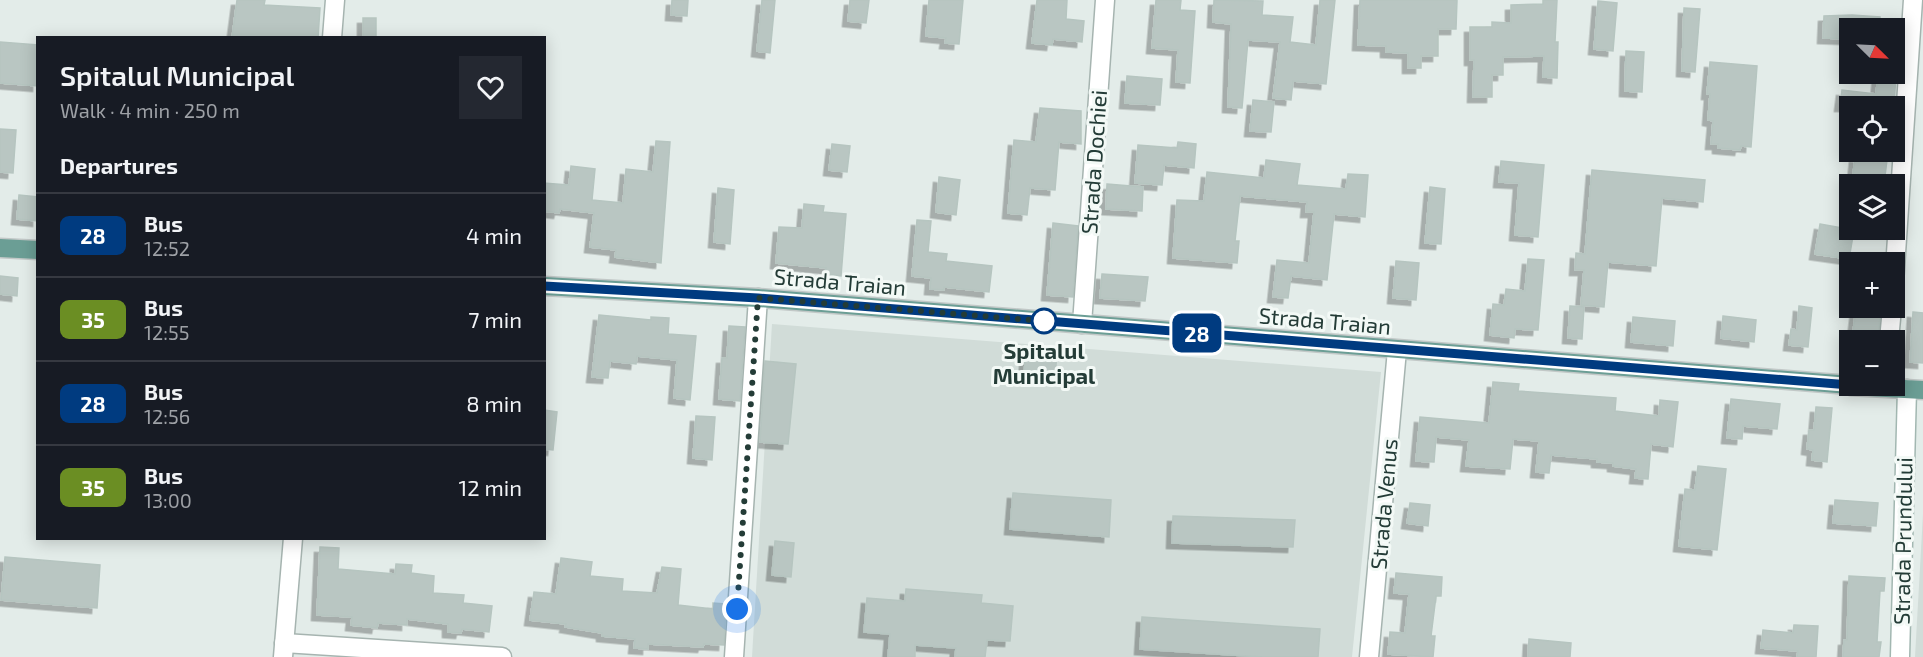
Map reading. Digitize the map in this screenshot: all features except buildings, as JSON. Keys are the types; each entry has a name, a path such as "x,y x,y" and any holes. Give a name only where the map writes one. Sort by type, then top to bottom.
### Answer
{"main road":[{"path":"0,248 36,250"},
{"name":"Strada Traian","path":"546,286 758,298 1839,385"}],"street":[{"path":"332,36 335,0"},
{"name":"Strada Dochiei","path":"1082,324 1105,0"},
{"path":"1896,252 1913,0"},
{"path":"734,657 758,298"},
{"name":"Strada Venus","path":"1369,657 1397,350"},
{"name":"Strada Prundului","path":"1900,657 1915,390"},
{"path":"293,540 284,650 502,657"}],"shaded area":[{"path":"772,324 1381,372 1352,657 752,657"},
{"path":"1923,514 1923,657 1915,657"}],"bus line":[{"name":"28","path":"546,286 758,298 1839,384"}],"place":[{"name":"Spitalul Municipal","path":"1044,321"}],"route":[{"path":"737,609 758,298 1044,321"}]}
